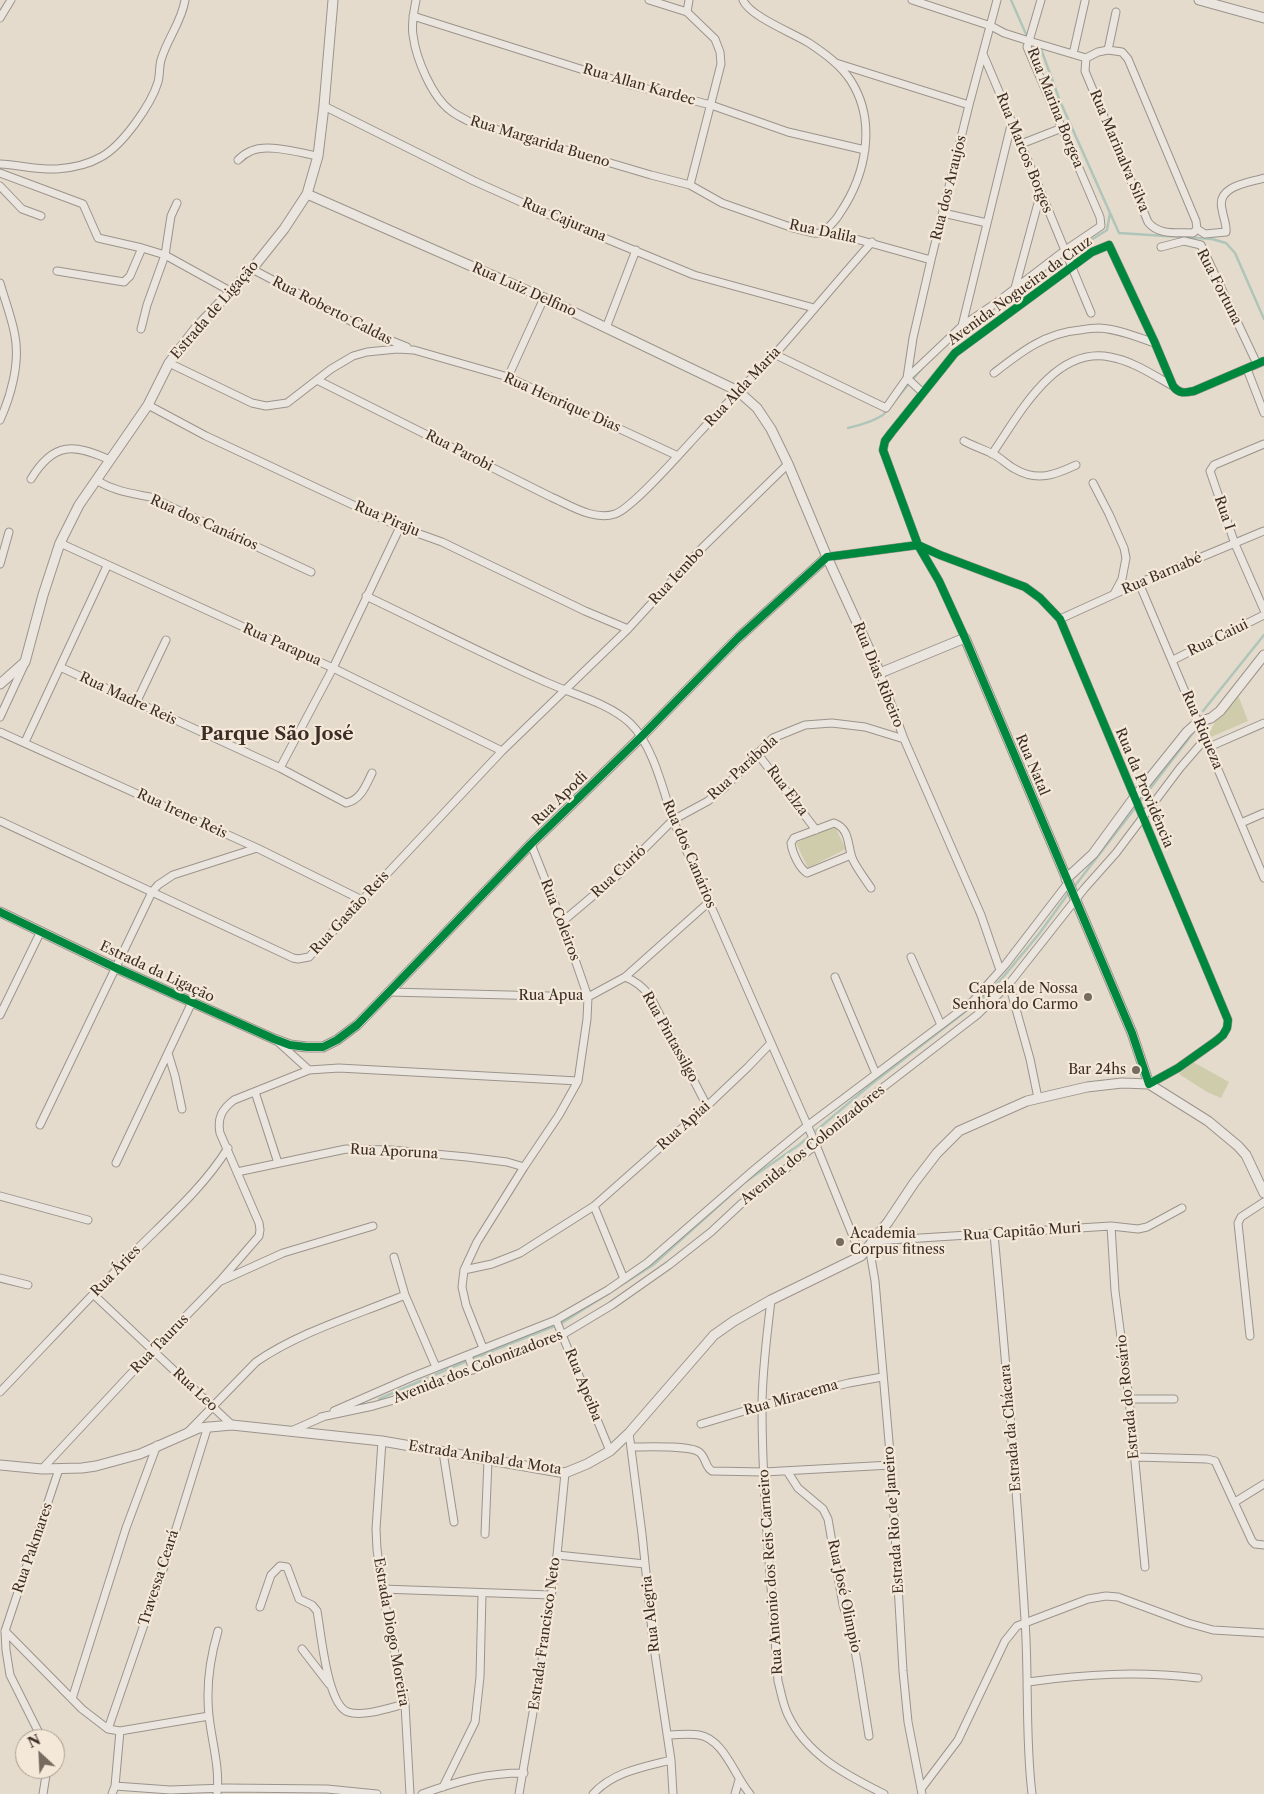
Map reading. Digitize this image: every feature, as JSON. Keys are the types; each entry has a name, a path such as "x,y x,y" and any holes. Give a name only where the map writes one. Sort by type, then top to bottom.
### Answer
{"street":[{"path":"0,18 11,0"},
{"path":"0,164 58,169 90,162 102,157 112,149 141,115 157,85 161,61 171,34 183,11 185,0"},
{"name":"Estrada de Ligação","path":"0,718 25,662 43,595 60,543 79,505 148,405 170,363 196,328 252,269 284,229 307,194 318,156 333,0"},
{"name":"Rua Margarida Bueno","path":"416,0 412,34 417,52 429,83 442,103 452,112 468,121 690,185"},
{"path":"649,0 686,12 715,39 720,52 721,64 690,185"},
{"path":"686,12 690,0"},
{"path":"743,0 747,8 808,42 835,62 851,80 864,113 866,128 865,150 860,176 840,214 823,233"},
{"name":"Rua Marina Borgea","path":"912,0 991,26 1004,34 1032,40 1027,47 1098,213"},
{"name":"Rua dos Araujos","path":"908,380 913,338 969,105 997,0"},
{"path":"1041,0 1032,40 1086,58 1098,52 1108,50 1122,52 1128,60 1196,221 1198,230"},
{"path":"1199,0 1214,2 1264,18"},
{"path":"1072,54 1086,1"},
{"path":"1108,50 1116,12"},
{"name":"Rua Allan Kardec","path":"414,16 631,85 711,105 788,132 865,150"},
{"name":"Rua Marcos Borges","path":"983,54 1091,313"},
{"name":"Rua Marinalva Silva","path":"1086,58 1085,71 1148,222 1152,227 1160,232 1193,233 1198,230 1205,234 1226,232 1220,202 1223,194 1230,189 1264,178"},
{"path":"835,62 969,105"},
{"name":"Rua Cajurana","path":"324,106 474,181 563,221 694,275 814,308"},
{"path":"962,326 1012,121"},
{"path":"1021,144 1062,128"},
{"path":"238,160 252,150 260,148 272,148 318,156"},
{"path":"0,173 83,204 88,212 95,234 101,239 165,255 230,291"},
{"name":"Rua Dalila","path":"690,185 722,203 793,228 813,233 838,234 932,260"},
{"path":"0,186 22,209 41,216"},
{"path":"1015,288 1041,191"},
{"name":"Rua Luiz Delfino","path":"307,194 544,298 738,391"},
{"path":"141,329 147,305 165,255 171,216 177,203"},
{"path":"943,213 987,223"},
{"name":"Avenida Nogueira da Cruz","path":"774,354 886,408 908,380 962,326 1101,226 1102,222 1098,213"},
{"name":"Rua Fortuna","path":"1161,248 1184,241 1201,245 1260,363 1202,388 1184,393 1177,391 1173,386"},
{"name":"Rua Alda Maria","path":"603,517 617,513 628,506 678,456 774,354 872,242"},
{"name":"Avenida Nogueira da Cruz","path":"886,458 883,450 885,441 921,390 954,353 1092,252 1109,245 1155,343"},
{"path":"57,271 124,282 130,276 142,248"},
{"path":"606,328 636,250"},
{"name":"Rua Roberto Caldas","path":"252,269 377,335 414,350"},
{"path":"0,283 15,337 16,357 4,411 0,420"},
{"path":"508,377 544,298"},
{"path":"994,373 1028,348 1047,338 1069,331 1098,328 1155,343 1173,386"},
{"name":"Rua Henrique Dias","path":"170,363 252,403 266,406 287,403 331,369 353,356 367,352 397,349 414,350 508,377 678,456"},
{"path":"992,454 1044,382 1067,364 1091,356 1110,357 1144,369 1173,386"},
{"path":"1247,369 1264,413"},
{"name":"Rua Parobi","path":"317,380 551,497 603,517"},
{"path":"908,380 921,390"},
{"name":"Rua Dias Ribeiro","path":"738,391 757,408 771,429 788,464 827,557 880,673 904,739 981,915 1000,970"},
{"name":"Rua Piraju","path":"148,405 206,436 400,527 442,542 585,611 628,629"},
{"path":"964,441 992,454 1027,475 1045,476 1058,474 1076,465"},
{"name":"Rua I","path":"1264,444 1214,465 1210,470 1235,544 1264,610"},
{"path":"31,479 38,466 67,448 92,452 110,460"},
{"name":"Rua Natal","path":"886,458 918,545 939,580 965,638 1132,1033 1149,1084"},
{"name":"Rua Iembo","path":"566,690 628,629 702,548 788,464"},
{"name":"Rua dos Canários","path":"96,480 122,492 150,497 311,572"},
{"path":"1093,483 1124,548 1126,558 1122,579 1114,594"},
{"path":"280,768 333,668 400,527"},
{"name":"Rua Barnabé","path":"1060,619 1264,530"},
{"path":"0,564 9,532"},
{"name":"Rua Parapua","path":"60,543 333,668 502,751"},
{"path":"827,557 918,545"},
{"name":"Rua da Providência","path":"918,545 1025,587 1040,598 1060,619 1228,1020 1227,1028 1216,1041 1178,1068 1149,1084"},
{"name":"Rua Apodi","path":"307,1047 323,1047 337,1040 356,1024 531,844 641,737 738,638 827,557"},
{"path":"25,742 107,566"},
{"name":"Rua Riqueza","path":"1139,583 1264,878"},
{"name":"Rua dos Canários","path":"366,596 540,679 600,704 630,724 641,737 654,765 673,820 809,1129 861,1256"},
{"name":"Rua Caiui","path":"1173,660 1264,615"},
{"path":"880,673 965,638"},
{"path":"136,703 166,640"},
{"name":"Avenida dos Colonizadores","path":"291,1431 436,1367 557,1322 624,1279 661,1252 755,1169 973,1001 1000,970 1067,882 1093,854 1187,732 1198,722 1211,718 1220,711 1264,655"},
{"path":"0,684 25,662"},
{"name":"Rua Madre Reis","path":"60,667 280,768 346,803 352,802 358,797 372,773"},
{"name":"Rua Gastão Reis","path":"0,821 298,959 304,959 314,953 502,751 566,690"},
{"name":"Rua Parábola","path":"673,820 708,801 725,787 773,738 782,733 805,725 832,723 865,728 904,739"},
{"path":"1209,747 1264,723"},
{"name":"Rua Irene Reis","path":"0,732 257,848 362,900"},
{"name":"Avenida dos Colonizadores","path":"321,1417 380,1404 561,1334 606,1309 669,1265 711,1232 741,1204 868,1099 977,1015 1008,984 1074,898 1116,853 1142,816 1206,738"},
{"name":"Rua Elza","path":"757,753 816,830"},
{"path":"1241,823 1264,813"},
{"name":"Rua Curió","path":"562,922 620,873 673,820"},
{"name":"Rua Elza","path":"851,855 805,872 792,849 791,843 794,838 834,823 838,825 849,838 851,855 871,888"},
{"name":"Rua Coleiros","path":"531,844 562,922 588,997"},
{"path":"40,1125 152,892 158,885 173,875 257,848"},
{"name":"Rua Apua","path":"389,992 588,997 625,977 709,902"},
{"name":"Estrada da Ligação","path":"0,912 116,968 274,1039 290,1045 307,1047"},
{"path":"0,1015 41,931"},
{"path":"911,957 941,1025"},
{"name":"Rua Pintassilgo","path":"625,977 639,984 650,996 707,1106"},
{"path":"835,978 876,1074"},
{"path":"1008,984 1030,1059 1038,1098"},
{"path":"483,1348 466,1305 462,1288 464,1270 477,1242 524,1167 559,1116 578,1081 588,997"},
{"path":"116,1163 192,1002"},
{"path":"274,1039 309,1070"},
{"name":"Rua Apiai","path":"464,1270 492,1264 520,1253 594,1206 707,1106 771,1043"},
{"path":"168,1053 182,1109"},
{"path":"255,1092 278,1163 237,1172 220,1133 218,1124 221,1112 226,1105 234,1100 309,1070 339,1068 578,1081"},
{"name":"Estrada Anibal da Mota","path":"0,1465 42,1468 96,1466 140,1454 188,1432 208,1426 232,1425 382,1441 565,1473 587,1464 610,1451 629,1433 714,1335 771,1300 861,1256 888,1222 936,1153 958,1131 985,1118 1038,1098 1122,1083 1149,1084 1208,1120 1246,1155 1260,1174 1264,1194"},
{"name":"Rua Áries","path":"0,1392 194,1192 216,1166 228,1148"},
{"name":"Rua Aporuna","path":"278,1163 346,1149 391,1150 467,1157 507,1162 524,1167"},
{"name":"Rua Taurus","path":"42,1468 220,1281 259,1236 259,1223 237,1172"},
{"path":"0,1196 88,1220"},
{"path":"1250,1336 1238,1223 1241,1217 1264,1202"},
{"path":"594,1206 624,1279"},
{"name":"Rua Capitão Muri","path":"871,1243 1111,1226 1138,1229 1147,1227 1182,1208"},
{"path":"220,1281 283,1253 373,1226"},
{"name":"Estrada do Rosário","path":"1111,1226 1114,1291 1130,1399 1145,1567"},
{"name":"Estrada da Chácara","path":"994,1234 1016,1473 1025,1622"},
{"name":"Estrada Rio de Janeiro","path":"871,1243 891,1465 904,1680 908,1722 922,1792"},
{"path":"394,1257 405,1295 436,1367"},
{"path":"0,1278 28,1286"},
{"name":"Rua Leo","path":"93,1294 232,1425"},
{"path":"188,1432 256,1362 269,1353 287,1343 405,1295"},
{"name":"Rua Antonio dos Reis Carneiro","path":"771,1300 764,1361 762,1406 764,1472 778,1681 787,1714 800,1735 820,1756 843,1773 884,1794"},
{"name":"Rua Apeiba","path":"557,1322 610,1451"},
{"path":"468,1356 472,1369"},
{"name":"Rua Miracema","path":"701,1424 814,1391 882,1377"},
{"path":"1130,1399 1174,1399"},
{"name":"Travessa Ceará","path":"108,1729 166,1561 208,1426"},
{"name":"Rua Alegria","path":"629,1433 656,1659 671,1760 673,1794"},
{"name":"Estrada Diogo Moreira","path":"382,1441 376,1529 378,1570 404,1704 410,1794"},
{"path":"72,1699 126,1528 157,1446"},
{"path":"631,1447 674,1448 696,1451 701,1454 712,1472 764,1472 891,1465"},
{"path":"443,1452 454,1522"},
{"path":"1135,1457 1208,1458 1215,1460 1252,1541 1255,1544 1264,1545"},
{"path":"485,1534 488,1460"},
{"name":"Rua Pakmares","path":"37,1729 10,1674 5,1631 60,1468"},
{"name":"Rua José Olimpio","path":"787,1471 798,1488 823,1509 828,1519 843,1605 852,1634 869,1736"},
{"name":"Estrada Francisco Neto","path":"519,1794 524,1773 556,1555 565,1473"},
{"path":"1235,1502 1264,1484"},
{"path":"556,1555 645,1564"},
{"path":"260,1607 271,1575 280,1566 287,1567 299,1599 312,1605 317,1611 330,1686 335,1700 340,1707 347,1712 356,1713 382,1710 404,1704"},
{"path":"382,1589 550,1595"},
{"path":"443,1787 474,1722 480,1677 482,1594"},
{"path":"922,1792 958,1740 1005,1641 1017,1626 1025,1622 1088,1599 1118,1596 1188,1623 1213,1630 1264,1633"},
{"path":"1025,1622 1028,1682 1027,1726 1032,1794"},
{"path":"5,1631 82,1710 108,1729 120,1731 209,1716"},
{"path":"217,1792 218,1767 209,1716 208,1697 211,1663 218,1631"},
{"path":"302,1649 330,1686"},
{"path":"1028,1682 1078,1675 1112,1674 1146,1674 1198,1678"},
{"path":"112,1794 115,1786 120,1731"},
{"path":"667,1735 701,1735 710,1740 727,1757 739,1780 750,1794"},
{"path":"594,1794 609,1780 619,1775 671,1760"},
{"path":"422,1794 482,1776 498,1773 524,1773"},
{"path":"43,1794 46,1779"},
{"path":"735,1794 739,1780"},
{"path":"115,1786 170,1792 326,1789 377,1794"}],"shaded area":[{"path":"1238,695 1248,721 1211,737 1209,734 1216,720"},
{"path":"834,825 846,849 808,868 796,843"},
{"path":"1193,1062 1229,1082 1221,1098 1207,1092 1179,1074"}],"waterway":[{"path":"1011,0 1029,37"},
{"path":"1038,46 1041,49 1060,101 1119,233 1212,239 1226,243 1235,253 1264,319"},
{"path":"1038,275 1107,230 1110,213"},
{"path":"848,428 875,420 883,415 923,367"},
{"path":"1203,711 1264,635"},
{"path":"1074,887 1193,733"},
{"path":"379,1399 562,1323 653,1265 745,1182 799,1145 869,1086 983,998 999,982 1039,934 1070,891"}],"cycle path":[{"path":"0,912 116,968 274,1039 290,1045 323,1047 337,1040 357,1025 531,844 641,737 738,638 827,557 918,545 1025,587 1040,598 1060,619 1228,1020 1227,1028 1216,1041 1178,1068 1149,1084 1132,1033 965,638 939,581 918,545 883,450 885,441 955,353 1092,252 1109,245 1173,386 1180,392 1194,391 1264,361"}],"place":[{"name":"Capela de Nossa Senhora do Carmo","path":"1088,997"},
{"name":"Bar 24hs","path":"1136,1070"},
{"name":"Academia Corpus fitness","path":"840,1242"}],"district":[{"name":"Parque São José","path":"277,735"}]}
